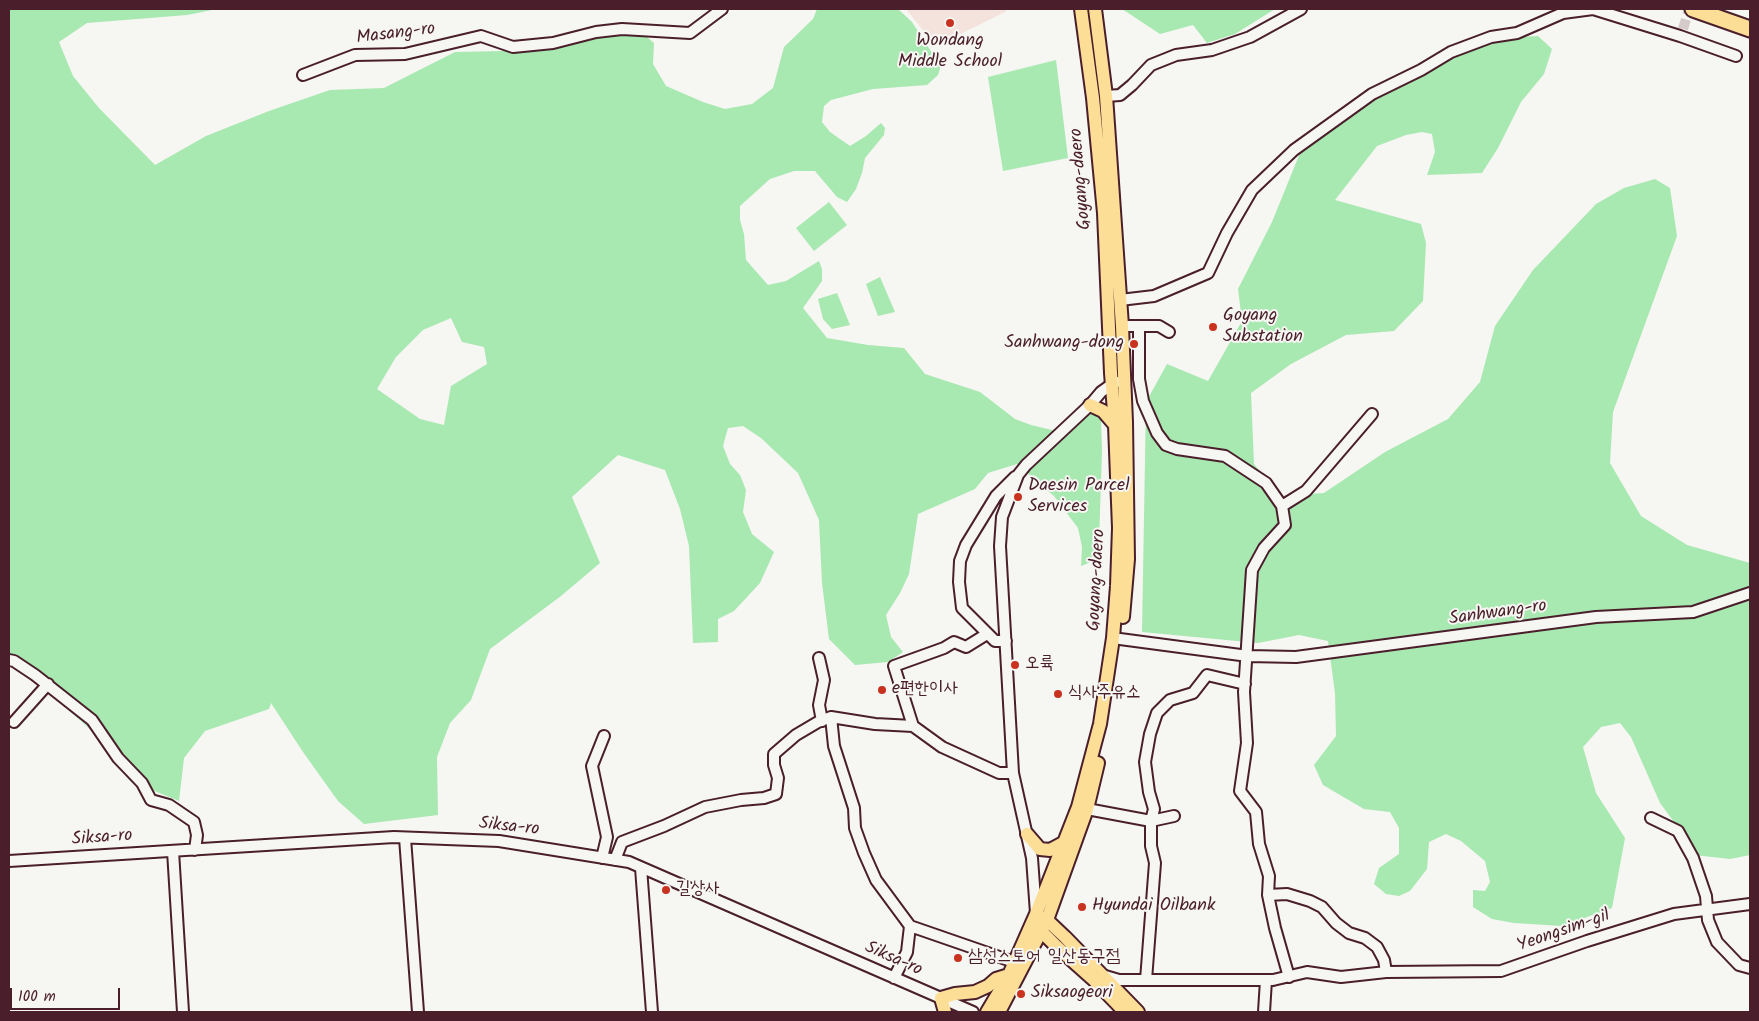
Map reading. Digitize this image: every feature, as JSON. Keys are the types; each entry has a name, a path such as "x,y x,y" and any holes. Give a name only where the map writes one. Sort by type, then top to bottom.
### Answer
{"highway":[{"path":"1693,9 1750,29"}],"main road":[{"name":"Goyang-daero","path":"988,1012 1009,975 1014,962 1041,921 1064,843 1078,807 1100,724 1113,638 1119,528 1115,425 1104,213 1093,98 1081,9"},
{"name":"Goyang-daero","path":"999,1012 1041,921 1087,809 1107,727 1120,639 1128,559 1122,326 1106,96 1096,9"},
{"path":"1090,405 1103,411 1115,425"},
{"path":"1026,834 1040,849 1050,850 1064,843"},
{"path":"1041,921 1101,974 1138,1012"},
{"path":"1041,921 1057,947 1094,980 1125,1012"},
{"path":"945,1012 941,998 954,994 975,992 988,986 996,979 1009,975"}],"street":[{"name":"Masang-ro","path":"303,75 355,55 405,54 481,36 513,47 553,42 596,32 622,29 690,33 722,9"},
{"path":"1106,96 1120,95 1132,86 1151,64 1176,55 1212,50 1250,37 1301,9"},
{"path":"1120,300 1154,296 1208,273 1227,232 1252,190 1294,150 1372,94 1421,70 1451,52 1491,38 1518,33 1563,12 1592,10 1682,32 1736,56"},
{"path":"1122,326 1159,326 1169,332"},
{"path":"1139,326 1139,379 1143,401 1157,433 1166,445 1177,449 1225,456 1266,483 1282,506 1285,525 1264,548 1252,570 1245,684 1247,743 1240,791 1256,812 1259,844 1269,876 1268,895 1289,977"},
{"path":"1006,641 995,641 962,608 959,582 960,561 966,545 996,496 1101,392 1124,379"},
{"path":"1282,506 1306,491 1372,414"},
{"path":"1018,475 1002,517 1000,546 1013,773 1032,858 1041,921"},
{"name":"Sanhwang-ro","path":"1120,639 1248,656 1296,657 1596,617 1693,612 1750,593"},
{"path":"913,726 894,666 944,648 954,642 966,647 987,634"},
{"path":"819,658 824,680 819,706 827,719 854,808 855,828 876,880 910,926 1014,962"},
{"path":"9,660 14,661 48,684 92,720 118,758 142,783 151,800 169,805 194,822 197,834 195,850"},
{"path":"1146,980 1155,863 1151,821 1154,809 1144,762 1157,713 1170,700 1193,693 1207,675 1245,684"},
{"path":"14,722 48,684"},
{"path":"615,860 622,842 664,826 705,807 764,798 776,794 778,778 774,764 774,754 796,735 827,719 913,726 942,747 999,774 1013,773"},
{"path":"602,858 607,837 592,766 604,736"},
{"path":"1087,809 1151,821 1174,816"},
{"path":"1651,818 1678,831 1693,858 1706,896 1708,920 1717,942 1739,965 1750,968"},
{"path":"405,838 418,1012"},
{"name":"Siksa-ro","path":"9,861 405,838 499,841 629,862 973,1012"},
{"path":"173,851 183,1012"},
{"path":"641,868 652,1012"},
{"path":"1268,895 1287,894 1322,907 1349,934 1364,938 1377,946 1384,960 1386,972"},
{"name":"Yeongsim-gil","path":"1101,974 1119,980 1266,980 1307,972 1341,977 1386,972 1501,971 1586,941 1674,914 1750,904"},
{"path":"894,978 907,952 910,926"},
{"path":"1264,1012 1266,980"}],"shaded area":[{"name":"Wondang Middle School","path":"906,9 1008,9 944,42 933,43"}],"green space":[{"path":"9,9 217,9 187,15 87,23 59,42 73,76 99,108 155,165 206,136 269,111 330,90 384,88 455,52 504,51 555,46 607,35 641,32 654,43 653,64 666,86 725,109 752,104 773,88 784,47 813,19 817,9 898,9 912,22 941,65 938,75 927,85 873,89 831,100 824,106 822,122 830,132 850,146 866,136 881,123 885,128 884,135 865,158 856,189 847,202 837,197 815,171 794,171 770,179 740,206 740,220 744,234 746,260 768,285 786,281 819,261 822,269 822,281 803,308 827,338 868,345 904,348 925,374 980,392 1015,419 1031,425 1060,432 1086,413 1094,414 1101,420 1099,542 1096,560 1081,566 1082,547 1078,528 1054,496 1017,464 988,473 975,489 918,514 909,574 886,615 891,637 903,652 888,662 855,665 829,639 822,583 819,520 798,473 761,438 743,426 728,428 723,446 730,464 740,475 746,490 743,512 752,534 774,552 760,583 734,611 718,619 718,642 693,643 689,546 680,509 665,470 618,455 572,497 600,563 561,596 490,649 471,700 450,723 437,757 438,815 364,824 338,801 271,703 269,709 205,731 184,758 179,801 130,781 91,730 43,687 9,662","holes":["451,318 462,342 484,347 487,364 451,386 444,425 420,419 377,389 396,357 423,330"]},
{"path":"1122,9 1275,9 1235,34 1207,43 1193,25 1160,34"},
{"path":"1538,36 1552,49 1544,74 1521,102 1498,148 1482,173 1427,175 1435,152 1432,134 1422,132 1406,135 1377,146 1335,200 1421,224 1426,243 1423,301 1394,331 1346,335 1291,364 1251,393 1254,464 1280,496 1324,493 1385,452 1448,419 1480,382 1495,326 1533,270 1596,204 1624,188 1655,179 1670,188 1677,236 1613,412 1610,463 1641,516 1687,545 1750,563 1750,855 1730,859 1694,855 1686,838 1660,803 1631,737 1620,723 1601,727 1583,747 1596,793 1625,838 1612,908 1562,926 1514,923 1492,919 1473,907 1473,890 1485,891 1490,882 1485,861 1461,841 1446,834 1429,842 1427,869 1410,891 1399,896 1386,894 1374,884 1379,868 1399,854 1399,828 1390,812 1364,809 1323,785 1314,765 1336,736 1335,693 1328,641 1299,635 1258,643 1142,632 1146,402 1167,364 1208,381 1242,321 1238,289 1272,222 1300,153 1377,96 1477,44"},
{"path":"1056,60 1068,158 1003,171 988,77"},
{"path":"829,202 847,225 814,251 796,228"},
{"path":"880,277 895,312 878,316 866,284"},
{"path":"837,293 850,325 832,329 823,319 818,299"}],"tunnel":[{"path":"1683,29 1689,9"}],"place":[{"name":"Wondang Middle School","path":"950,23"},
{"name":"Goyang Substation","path":"1213,327"},
{"name":"Sanhwang-dong","path":"1134,344"},
{"name":"Daesin Parcel Services","path":"1018,497"},
{"name":"오륙","path":"1015,665"},
{"name":"e편한이사","path":"882,690"},
{"name":"식사주유소","path":"1058,694"},
{"name":"길상사","path":"666,890"},
{"name":"Hyundai Oilbank","path":"1082,907"},
{"name":"삼성스토어 일산동구점","path":"958,958"},
{"name":"Siksaogeori","path":"1021,994"}]}
